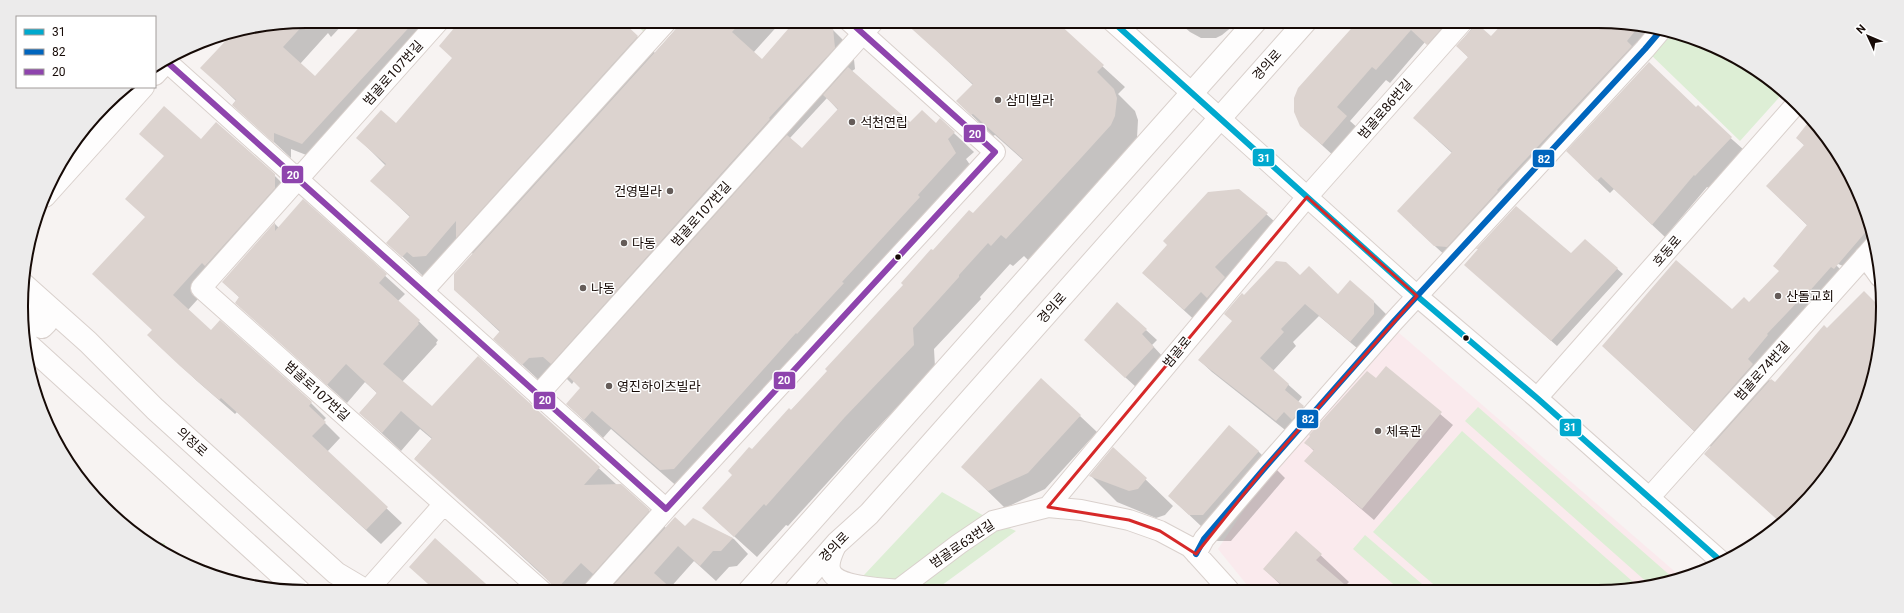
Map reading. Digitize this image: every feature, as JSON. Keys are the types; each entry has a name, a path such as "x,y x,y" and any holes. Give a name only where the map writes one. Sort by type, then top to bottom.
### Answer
{"street":[{"name":"범골로107번길","path":"433,28 201,288 535,585"},
{"path":"424,291 661,28"},
{"name":"범골로107번길","path":"538,395 859,28"},
{"name":"범골로107번길","path":"599,585 666,509 995,152 865,28"},
{"path":"1120,28 1417,296 1537,398 1717,558"},
{"path":"754,585 1250,28"},
{"name":"경의로","path":"800,585 837,542 869,514 1300,28"},
{"name":"범골로86번길","path":"1307,197 1457,28"},
{"path":"1196,554 1204,539 1263,470 1417,296 1635,61 1658,34"},
{"path":"169,64 666,509"},
{"path":"56,184 143,88"},
{"name":"호동로","path":"1537,398 1792,108"},
{"name":"범골로","path":"1048,507 1307,197"},
{"name":"범골로74번길","path":"1649,498 1870,250"},
{"name":"의정로","path":"29,289 88,342 155,409 336,573 356,585"},
{"path":"28,303 45,317 46,323 42,326 36,325 29,319"},
{"path":"31,347 293,584"},
{"path":"373,585 444,504"},
{"name":"범골로63번길","path":"905,585 959,544 993,521 1048,507 1081,510 1129,520 1160,531 1190,548 1225,585"},
{"name":"범골로63번길","path":"837,542 829,564 830,571 835,578 843,582 864,585"}],"highlighted area":[{"path":"1307,197 1417,296 1263,470 1196,554 1160,531 1129,520 1048,507 1285,223"}],"shaded area":[{"path":"1398,332 1677,573 1634,583 1598,585 1247,585 1218,549 1268,474"}],"green space":[{"path":"640,28 648,28 644,32"},
{"path":"1662,35 1670,37 1704,49 1737,65 1780,96 1740,141 1648,52"},
{"path":"1478,407 1671,576 1646,581 1465,421"},
{"path":"1462,431 1634,583 1598,585 1434,585 1373,532"},
{"path":"942,492 993,521 1016,531 942,585 855,585"},
{"path":"1365,535 1423,585 1394,585 1353,549"},
{"path":"159,543 165,543 165,547"}],"building":[{"path":"300,28 283,47 315,76 359,28 409,28 302,144 274,133 274,143 232,105 236,100 200,68 227,40 270,30"},
{"path":"454,28 629,28 638,36 456,238 456,221 426,256 413,257 407,252 402,257 386,243 410,216 370,181 386,164 356,138 381,110 396,123 452,58 439,46"},
{"path":"736,28 732,32 762,59 789,28 833,28 835,48 769,118 770,119 551,364 543,357 529,358 522,365 493,339 500,331 454,290 454,274 676,29"},
{"path":"911,28 1064,28 1104,65 1097,72 1114,89 1117,98 1115,116 1111,125 1006,239 1001,235 991,246 988,243 959,275 959,277 913,328 914,345 845,417 766,506 764,504 734,537 702,508 732,475 728,471 749,447 752,449 789,408 791,410 827,371 825,369 903,285 901,283 931,249 933,250 969,210 973,213 1023,159 973,114 971,115 956,101 973,84"},
{"path":"1352,28 1442,28 1427,45 1411,30 1376,70 1372,67 1337,107 1347,116 1322,145 1300,126 1294,112 1294,98 1298,88"},
{"path":"1482,28 1491,36 1498,28 1598,28 1636,30 1627,41 1632,46 1497,190 1498,191 1447,247 1434,246 1397,211 1452,152 1413,118 1468,57 1456,46 1472,29"},
{"path":"1649,62 1696,107 1698,105 1732,137 1695,176 1694,175 1652,225 1601,177 1597,181 1566,151"},
{"path":"848,67 910,122 922,110 936,123 940,118 955,132 948,139 956,153 918,195 920,197 842,282 844,283 797,334 796,333 674,469 660,470 592,411 584,420 566,404 580,388 569,377 787,135 802,148 838,109 823,95"},
{"path":"164,106 201,139 216,122 275,174 275,188 205,266 202,263 173,295 211,330 220,320 312,402 309,406 326,422 312,436 388,507 366,530 221,398 219,400 180,366 147,335 152,330 92,274 145,217 125,199 164,156 139,134"},
{"path":"1807,124 1839,167 1855,200 1866,232 1834,269 1831,267 1807,294 1806,293 1767,334 1768,335 1748,359 1753,364 1694,431 1602,346 1676,260 1732,309 1744,297 1749,302 1779,271 1773,266 1807,225 1766,186 1804,145 1796,138"},
{"path":"1239,189 1268,213 1215,267 1225,277 1207,298 1201,292 1184,310 1142,273 1167,245 1163,241 1208,192"},
{"path":"303,199 387,274 379,283 420,320 418,323 419,324 383,364 432,406 478,356 600,467 584,485 621,484 650,510 593,574 581,563 561,585 551,585 539,571 414,459 432,438 401,411 382,433 359,413 377,393 346,364 327,385 235,303 239,297 222,282 275,222 275,231"},
{"path":"1516,206 1571,253 1585,239 1618,268 1551,341 1464,265 1478,249 1476,249"},
{"path":"1276,261 1286,262 1300,275 1309,266 1338,294 1350,280 1374,301 1374,314 1350,342 1305,304 1281,329 1284,332 1260,358 1289,384 1285,390 1304,406 1292,420 1284,412 1276,421 1198,360 1232,321 1224,314 1242,293 1244,295"},
{"path":"1864,291 1876,303 1874,343 1871,361 1867,379 1855,413 1839,446 1818,476 1807,490 1777,519 1704,454 1771,379 1775,382 1824,325 1827,328"},
{"path":"1117,302 1147,329 1142,334 1154,347 1125,378 1084,340"},
{"name":"체육관","path":"1386,366 1442,412 1362,509 1304,461 1314,450 1304,443 1310,436 1309,435 1367,371 1376,378"},
{"path":"1041,378 1081,415 1028,473 988,491 961,467"},
{"path":"1229,425 1259,451 1203,515 1189,515 1168,496"},
{"path":"1113,447 1147,478 1138,489 1129,491 1089,476"},
{"path":"675,517 685,526 693,518 733,538 721,551 713,551 700,566 678,546 654,573 667,585 614,585"},
{"path":"1296,531 1322,554 1316,560 1345,585 1282,585 1263,569"},
{"path":"435,538 487,585 429,585 409,567"}],"transit line":[{"name":"20","path":"169,64 666,509 995,152 857,28"},
{"name":"31","path":"1120,28 1417,296 1537,398 1717,558"},
{"name":"82","path":"1196,554 1204,539 1395,320 1658,34"}],"place":[{"name":"삼미빌라","path":"998,100"},
{"name":"석천연립","path":"852,122"},
{"name":"건영빌라","path":"670,191"},
{"name":"다동","path":"624,243"},
{"name":"나동","path":"583,288"},
{"name":"산돌교회","path":"1778,296"},
{"name":"영진하이츠빌라","path":"609,386"},
{"name":"체육관","path":"1378,431"}]}
